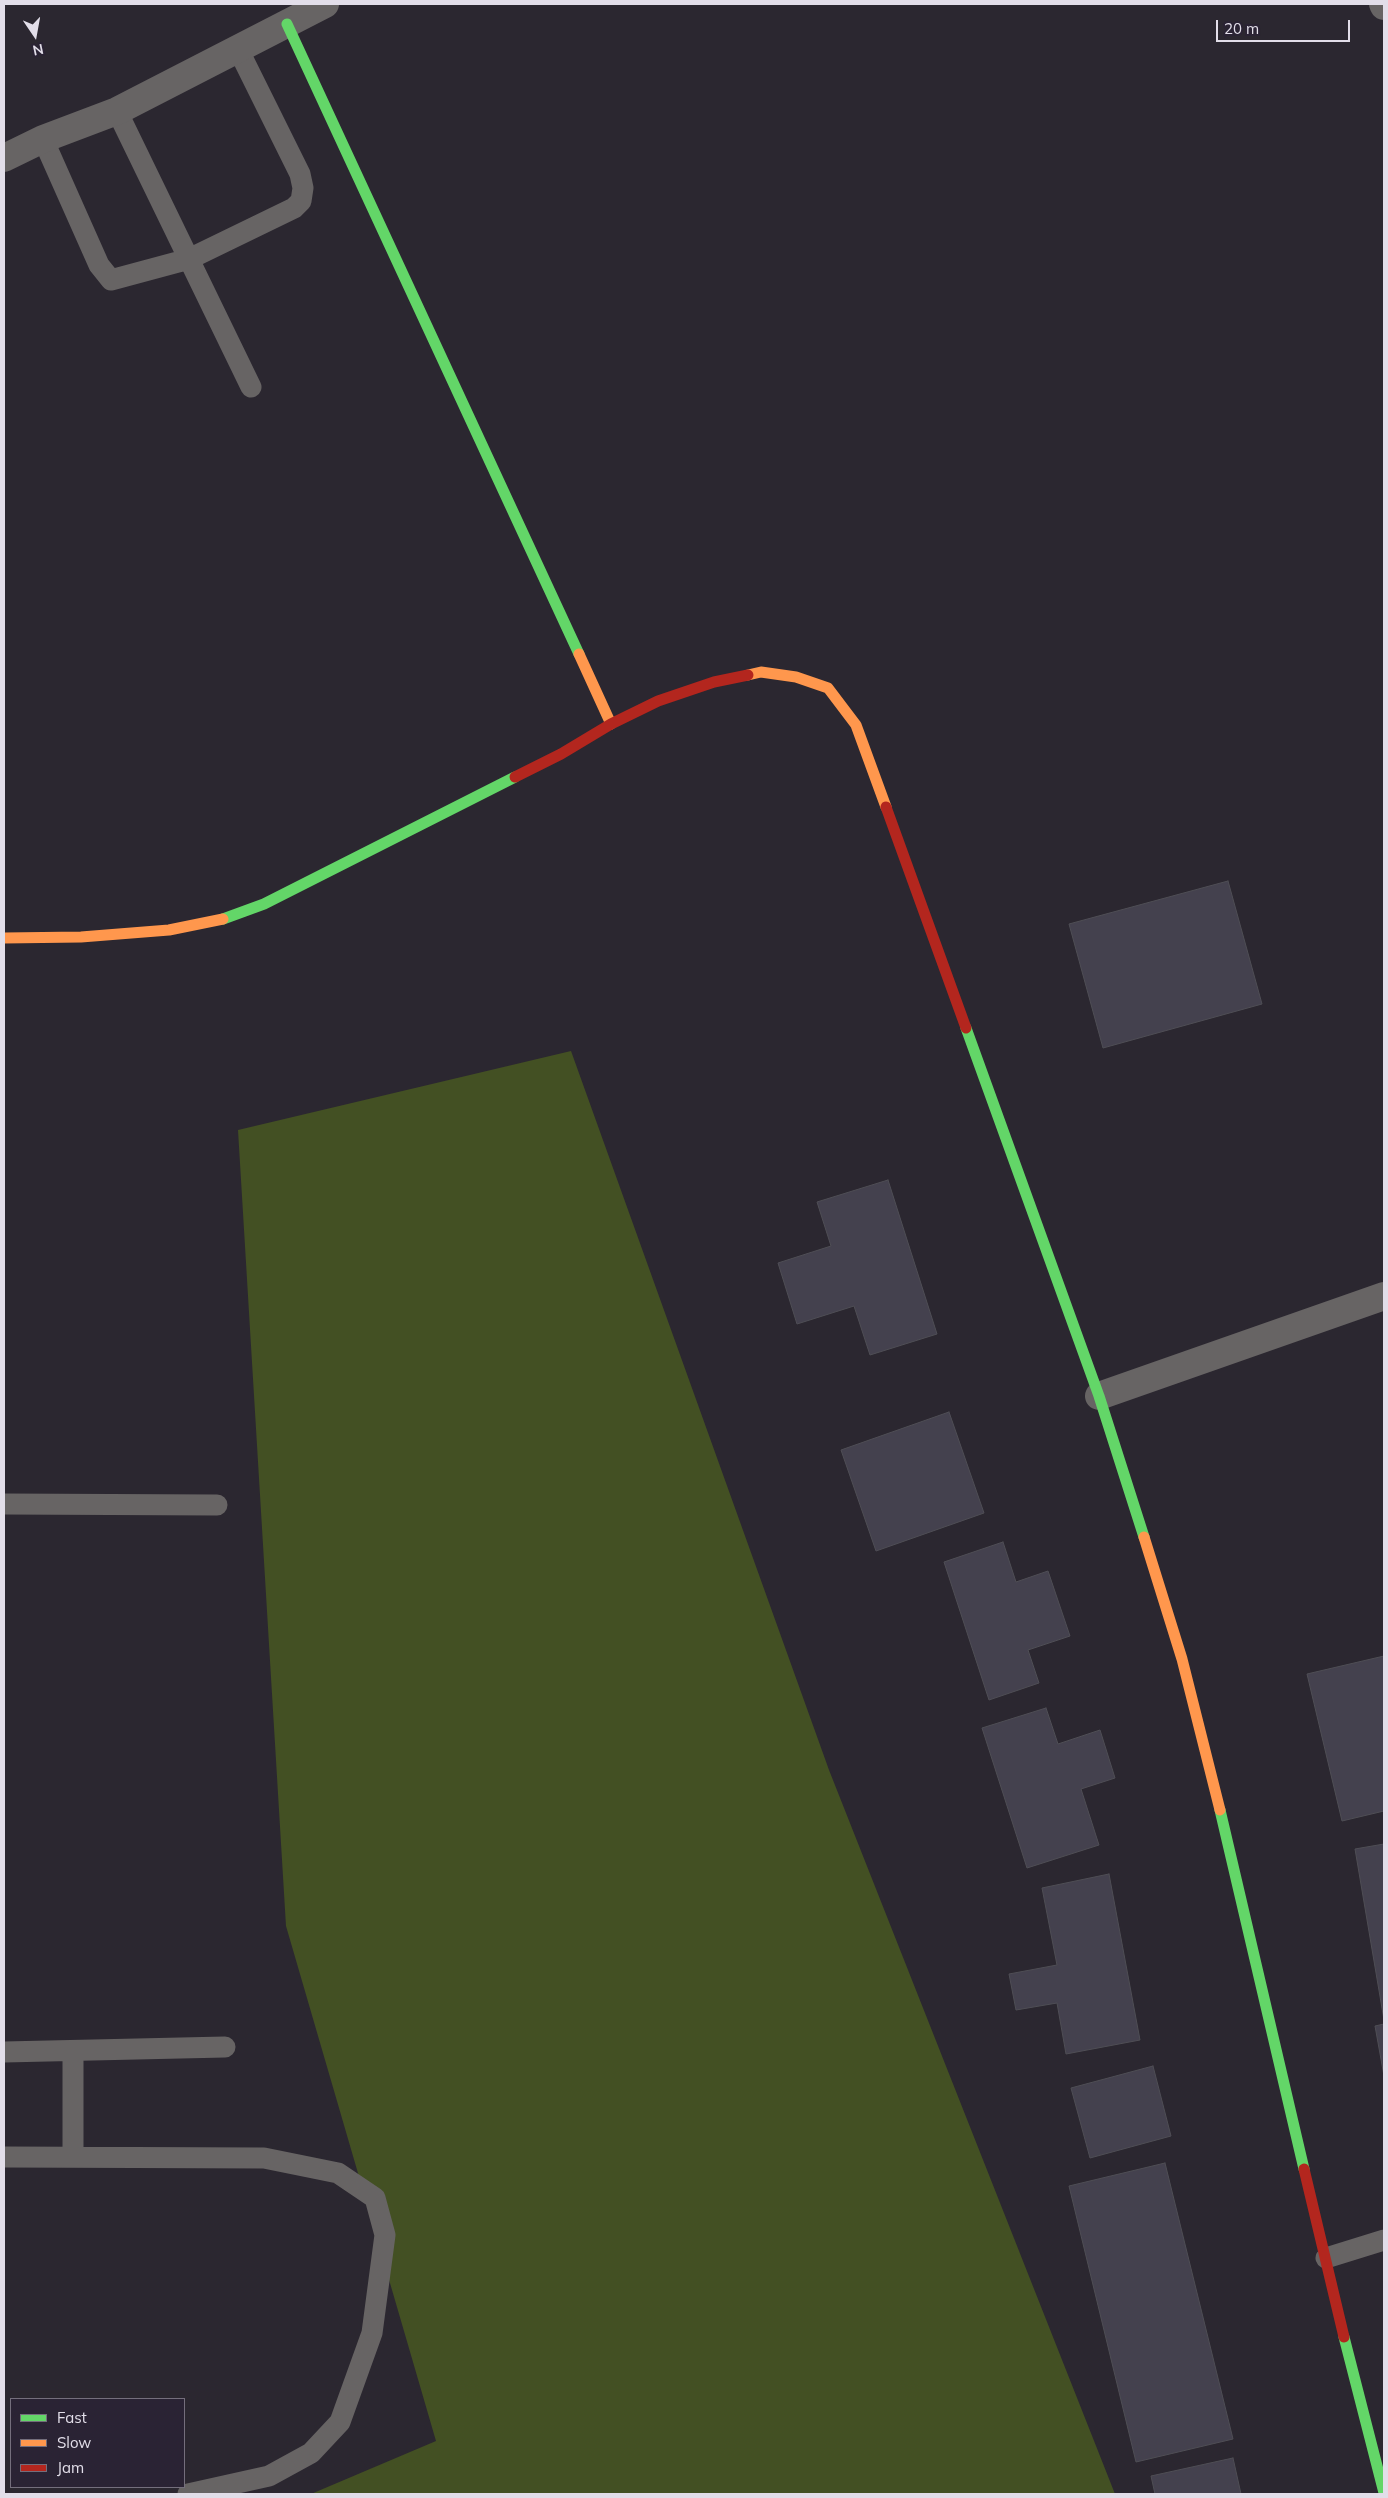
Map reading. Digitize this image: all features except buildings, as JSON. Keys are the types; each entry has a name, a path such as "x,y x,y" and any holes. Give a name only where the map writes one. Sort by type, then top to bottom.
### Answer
{"street":[{"path":"4,158 43,139 117,111 325,4"},
{"path":"287,24 611,724"},
{"path":"4,938 101,936 170,930 215,922 264,904 323,875 562,754 611,724 658,701 714,682 761,672 796,677 828,688 856,725 1100,1396 1184,1668 1348,2354 1380,2451 1384,2493"},
{"path":"1100,1396 1384,1296"}],"lane":[{"path":"43,139 99,265 111,280 189,259 294,208 301,201 303,188 300,174 238,50"},
{"path":"117,111 251,387"},
{"path":"4,1504 217,1505"},
{"path":"4,2052 225,2047"},
{"path":"73,2051 73,2157"},
{"path":"4,2157 264,2158 338,2173 376,2198 386,2235 372,2333 340,2422 311,2453 269,2476 188,2494"},
{"path":"1326,2258 1384,2240"}],"green space":[{"path":"571,1051 829,1770 1115,2494 311,2494 436,2441 286,1926 238,1130"}],"traffic: fast":[{"path":"287,24 579,654"},
{"path":"223,919 264,904 515,777"},
{"path":"966,1028 1099,1396 1144,1537"},
{"path":"1220,1810 1304,2169"},
{"path":"1344,2337 1384,2493"}],"traffic: slow":[{"path":"579,654 611,724"},
{"path":"748,675 761,672 796,677 828,688 856,725 886,807"},
{"path":"4,938 81,937 169,930 223,919"},
{"path":"1144,1537 1182,1659 1220,1810"}],"traffic: jam":[{"path":"515,777 561,754 611,724 658,701 714,682 748,675"},
{"path":"886,807 966,1028"},
{"path":"1304,2169 1344,2337"}]}
